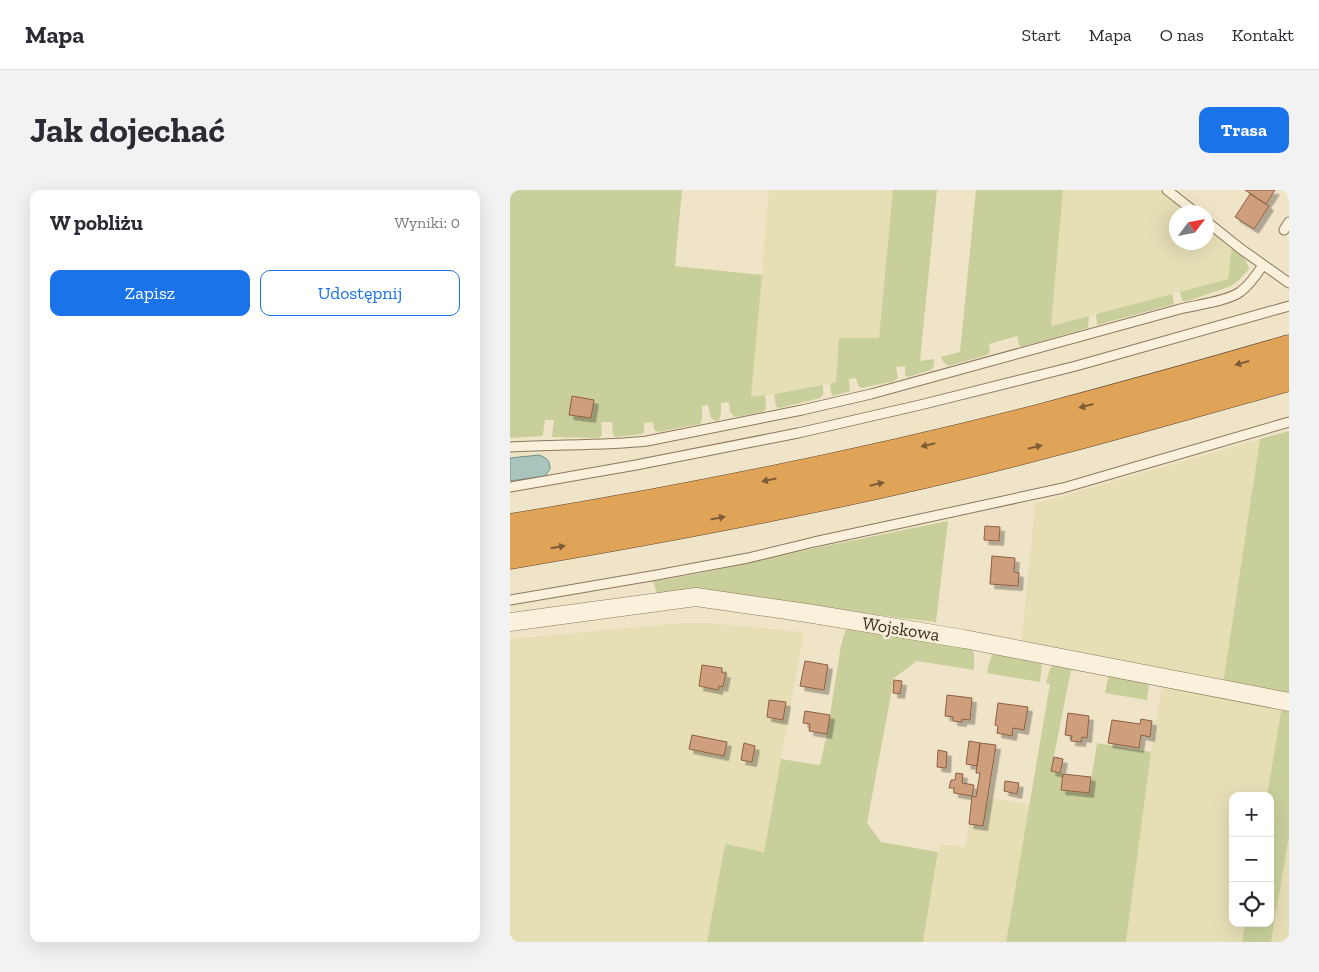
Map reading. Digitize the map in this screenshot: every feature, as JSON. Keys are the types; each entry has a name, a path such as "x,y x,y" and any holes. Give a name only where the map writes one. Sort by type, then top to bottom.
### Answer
{"highway":[{"path":"510,528 684,497 894,453 1040,418 1289,349"},
{"path":"510,555 607,539 753,511 915,476 1056,442 1289,377"}],"street":[{"name":"Wojskowa","path":"510,622 696,597 964,639 1289,702"}],"lane":[{"path":"1167,190 1186,205"},
{"path":"1214,227 1289,283"},
{"path":"510,447 621,444 647,441 871,394 1228,297 1240,292 1250,283 1263,265"},
{"path":"510,487 798,433 911,408 1076,366 1289,306"},
{"path":"510,600 748,558 1063,488 1289,422"}],"shaded area":[{"path":"769,190 893,190 879,338 835,383 751,398"},
{"path":"1063,190 1160,190 1179,205 1169,205 1169,250 1214,250 1214,234 1232,248 1229,279 1051,326"},
{"path":"1260,439 1223,684 1021,646 1035,504"},
{"path":"681,623 709,623 804,632 764,852 725,844 707,942 510,942 510,639"},
{"path":"1162,685 1282,706 1268,792 1229,792 1229,927 1244,927 1242,942 1126,942 1151,752"},
{"path":"988,798 1030,804 1006,942 923,942 940,844 965,847 969,824 983,826"},
{"path":"1289,836 1289,942 1271,942"}],"green space":[{"path":"510,190 682,190 675,266 762,275 751,397 765,395 766,408 763,412 735,417 730,412 729,402 721,403 721,413 719,420 716,421 711,418 708,405 702,406 702,420 700,424 658,432 654,430 653,422 644,423 644,432 642,434 615,437 612,422 601,422 602,435 599,438 552,437 554,420 545,420 542,436 510,438"},
{"path":"893,190 937,190 920,361 934,359 934,366 931,370 908,377 905,375 905,366 896,367 898,378 894,381 862,388 858,386 856,378 849,379 850,391 833,396 830,384 836,382 839,338 879,338"},
{"path":"976,190 1063,190 1051,326 1089,316 1088,328 1021,347 1017,336 989,344 990,352 987,355 948,366 941,357 960,352"},
{"path":"1232,248 1243,257 1249,269 1238,281 1231,286 1185,302 1182,301 1180,292 1228,279"},
{"path":"1172,294 1174,303 1171,305 1097,325 1096,314"},
{"path":"823,385 823,395 820,398 780,408 776,407 774,394"},
{"path":"1289,431 1289,695 1223,684 1260,439"},
{"path":"948,521 936,622 816,608 657,594 653,581 705,572"},
{"path":"851,627 971,648 974,653 974,670 917,661 894,678 867,823 881,842 938,852 923,942 707,942 725,844 764,852 781,759 820,765 827,734 841,645 846,629"},
{"path":"994,651 1041,661 1040,682 987,673"},
{"path":"1057,664 1097,671 1097,674 1071,670 1051,771 1063,774 1061,790 1089,793 1097,743 1151,752 1126,942 1006,942 1050,684 1046,683 1050,668"},
{"path":"1109,673 1149,682 1147,700 1105,693"},
{"path":"1282,706 1289,708 1289,836 1274,924 1274,792 1268,792"},
{"path":"1244,927 1274,927 1271,942 1242,942"}],"water":[{"path":"539,455 549,461 550,469 545,476 510,481 510,458"}],"building":[{"path":"1245,190 1275,190 1266,204"},
{"path":"1250,194 1269,206 1254,229 1235,217"},
{"path":"572,396 594,400 591,418 569,415"},
{"path":"985,526 1000,527 999,541 984,540"},
{"path":"992,556 1015,558 1014,572 1019,573 1018,586 990,584"},
{"path":"805,661 828,665 824,690 800,686"},
{"path":"702,665 722,668 722,673 726,673 723,687 719,686 718,690 699,686"},
{"path":"894,680 902,681 900,694 893,693"},
{"path":"947,695 972,698 970,720 962,719 962,722 953,721 953,717 945,716"},
{"path":"769,700 786,702 783,720 767,717"},
{"path":"998,703 1028,707 1024,730 1013,728 1012,736 997,733 998,726 995,725"},
{"path":"805,711 830,715 827,734 809,731 810,724 803,723"},
{"path":"1068,713 1089,716 1087,738 1082,737 1081,742 1071,741 1072,736 1065,735"},
{"path":"1141,719 1152,721 1150,737 1141,735 1139,748 1108,743 1112,720 1140,724"},
{"path":"692,735 727,742 724,756 689,749"},
{"path":"969,741 980,743 977,766 966,764"},
{"path":"744,743 755,746 752,762 741,760"},
{"path":"980,743 996,745 983,826 969,824 972,796 976,797 980,773 976,773"},
{"path":"938,750 947,752 946,768 937,767"},
{"path":"1054,757 1063,759 1060,773 1051,771"},
{"path":"956,773 963,774 962,783 974,785 972,796 954,793 954,788 949,788 951,780 955,780"},
{"path":"1063,774 1091,777 1089,793 1061,790"},
{"path":"1005,781 1019,783 1017,794 1004,791"}]}
